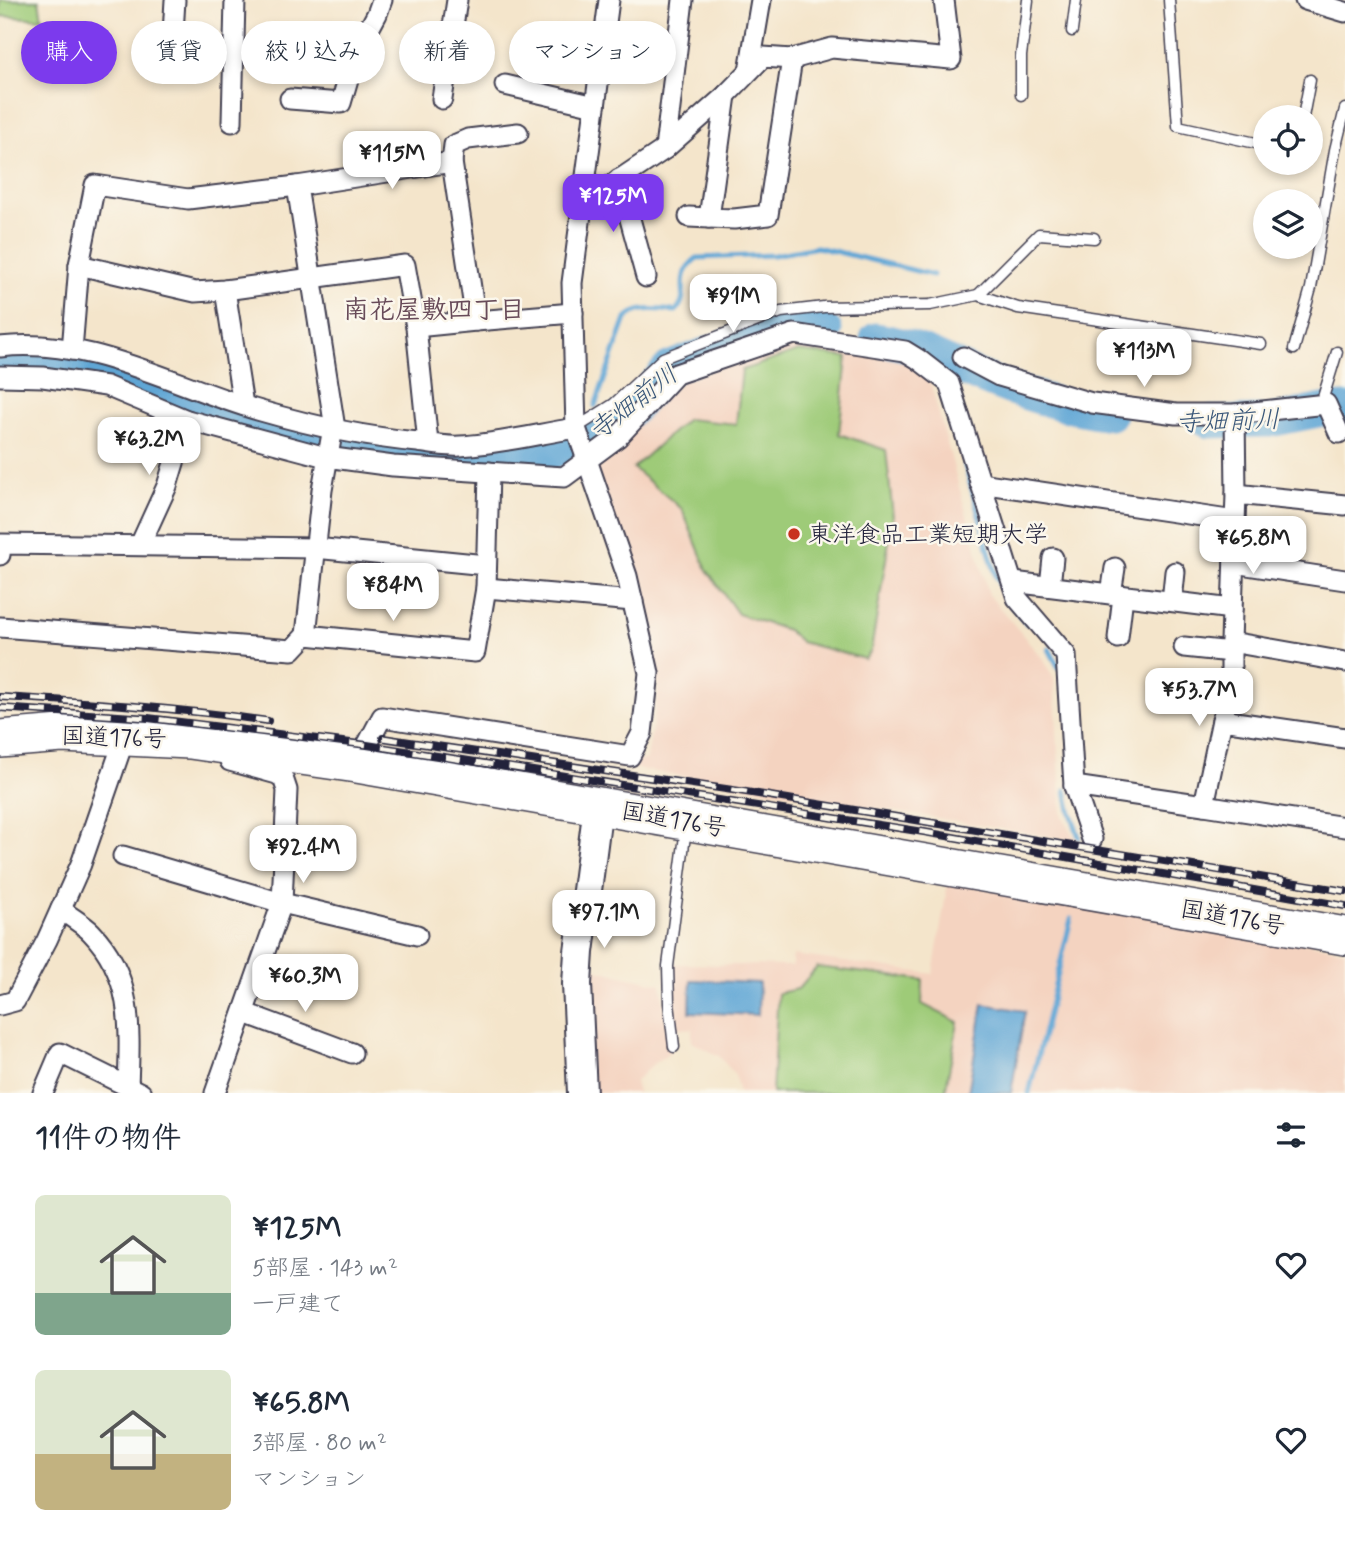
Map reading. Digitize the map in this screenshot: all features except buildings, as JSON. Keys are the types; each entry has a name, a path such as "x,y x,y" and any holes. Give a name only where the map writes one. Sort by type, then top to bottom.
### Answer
{"highway":[{"name":"国道176号","path":"0,739 62,734 190,740 357,764 1345,936"}],"main road":[{"path":"582,1093 578,973 598,806"}],"street":[{"path":"174,21 175,0"},
{"path":"235,0 238,110"},
{"path":"290,99 341,103 355,55 382,0"},
{"path":"442,99 457,0"},
{"path":"357,764 382,717 630,756 642,733 649,673 627,576 581,443 573,313 572,283 609,0"},
{"path":"665,149 683,0"},
{"path":"749,71 761,0"},
{"path":"583,204 665,149 726,95 763,57 792,59 832,48 951,59 944,0"},
{"path":"1306,0 1345,12"},
{"path":"689,216 734,219 768,215 792,59"},
{"path":"505,85 595,106"},
{"path":"709,218 726,95"},
{"path":"476,321 452,162 454,145 468,139 518,133"},
{"path":"72,350 79,265 95,184 188,199 297,186 452,162"},
{"path":"619,179 646,277"},
{"path":"0,627 292,650 306,635 315,548 334,422 297,186"},
{"path":"79,265 195,292 405,265 416,327 428,443"},
{"path":"225,290 243,405"},
{"path":"416,327 573,313"},
{"path":"0,347 72,350 111,357 243,405 333,430 458,447 581,443 618,436 676,374 794,334 905,351 949,383 1017,598 1066,654 1074,786 1092,839"},
{"path":"963,357 999,376 1092,403 1176,414 1235,420 1323,404 1339,433"},
{"path":"0,376 43,377 106,386 187,420 328,456 393,466 565,477 581,443"},
{"path":"140,545 167,486 187,420"},
{"path":"1204,804 1231,685 1236,494 1235,420"},
{"path":"306,635 475,652 486,588 489,472"},
{"path":"980,483 1235,522"},
{"path":"1236,494 1345,505"},
{"path":"0,555 1,544 315,548 486,565"},
{"path":"1050,586 1054,558"},
{"path":"1234,564 1345,580"},
{"path":"1115,568 1118,638"},
{"path":"1172,601 1175,572"},
{"path":"1013,582 1232,609"},
{"path":"486,588 633,601"},
{"path":"1184,648 1231,647 1345,662"},
{"path":"1222,720 1345,738"},
{"path":"0,1005 15,1001 61,909 81,864 125,737"},
{"path":"190,740 210,755 277,774 283,778 288,790 282,903 215,1093"},
{"path":"1074,786 1345,827"},
{"path":"123,856 282,903 417,935"},
{"path":"43,1093 60,1053 134,1090 130,1022 117,967 91,932 61,909"},
{"path":"245,1013 352,1053"}],"lane":[{"path":"1020,94 1021,56 1028,0"},
{"path":"1072,31 1076,0"},
{"path":"1169,0 1178,126 1253,142"},
{"path":"1305,105 1310,80"},
{"path":"1294,349 1311,288 1335,150 1345,109"},
{"path":"978,295 1039,234 1094,238"},
{"path":"581,443 614,404 663,358 781,312 824,307 930,305 978,295 1018,308 1261,345"},
{"path":"1323,404 1337,352"},
{"path":"674,1046 668,966 687,821"}],"shaded area":[{"name":"東洋食品工業短期大学","path":"799,340 902,353 927,371 989,595 1043,659 1054,679 1062,815 1077,841 620,766 647,759 658,691 639,599 595,472 608,452 682,381"},
{"path":"948,882 1345,950 1345,1093 739,1093 735,1075 719,1056 692,1042 692,1029 675,1027 672,985 674,964 792,966 793,955 933,974"},
{"path":"593,969 661,984 670,1052 635,1081 638,1093 594,1093 590,1070"}],"green space":[{"path":"0,0 39,0 42,19 0,16"},
{"path":"799,351 847,357 839,434 886,450 893,517 871,651 865,659 801,642 787,630 738,614 707,570 682,509 633,468 687,419 736,424 742,370"},
{"path":"817,967 923,980 922,1004 958,1022 945,1093 772,1093 778,993 798,989"}],"water":[{"path":"691,980 759,983 758,1015 690,1012"},
{"path":"983,1004 1025,1011 1011,1093 968,1093"}],"waterway":[{"path":"595,406 626,319 643,310 676,311 683,298 685,272 697,258 774,255 817,247 933,275"},
{"name":"寺畑前川","path":"0,360 41,358 70,363 319,443 466,459 548,454 592,438 634,408 669,368 789,326 826,331"},
{"name":"寺畑前川","path":"876,339 916,349 1025,394 1110,414"},
{"name":"寺畑前川","path":"1209,422 1269,421 1323,410 1345,409"},
{"path":"965,465 996,576 1005,597 1026,623"},
{"path":"1049,649 1059,668"},
{"path":"1066,790 1079,837"},
{"path":"1029,1093 1071,919"}],"railway":[{"path":"0,697 134,706 268,721"},
{"path":"0,708 148,718 367,745 924,832 1345,906"},
{"path":"383,738 746,792 1345,891"}],"place":[{"name":"東洋食品工業短期大学","path":"794,534"}],"district":[{"name":"南花屋敷四丁目","path":"434,309"}]}
